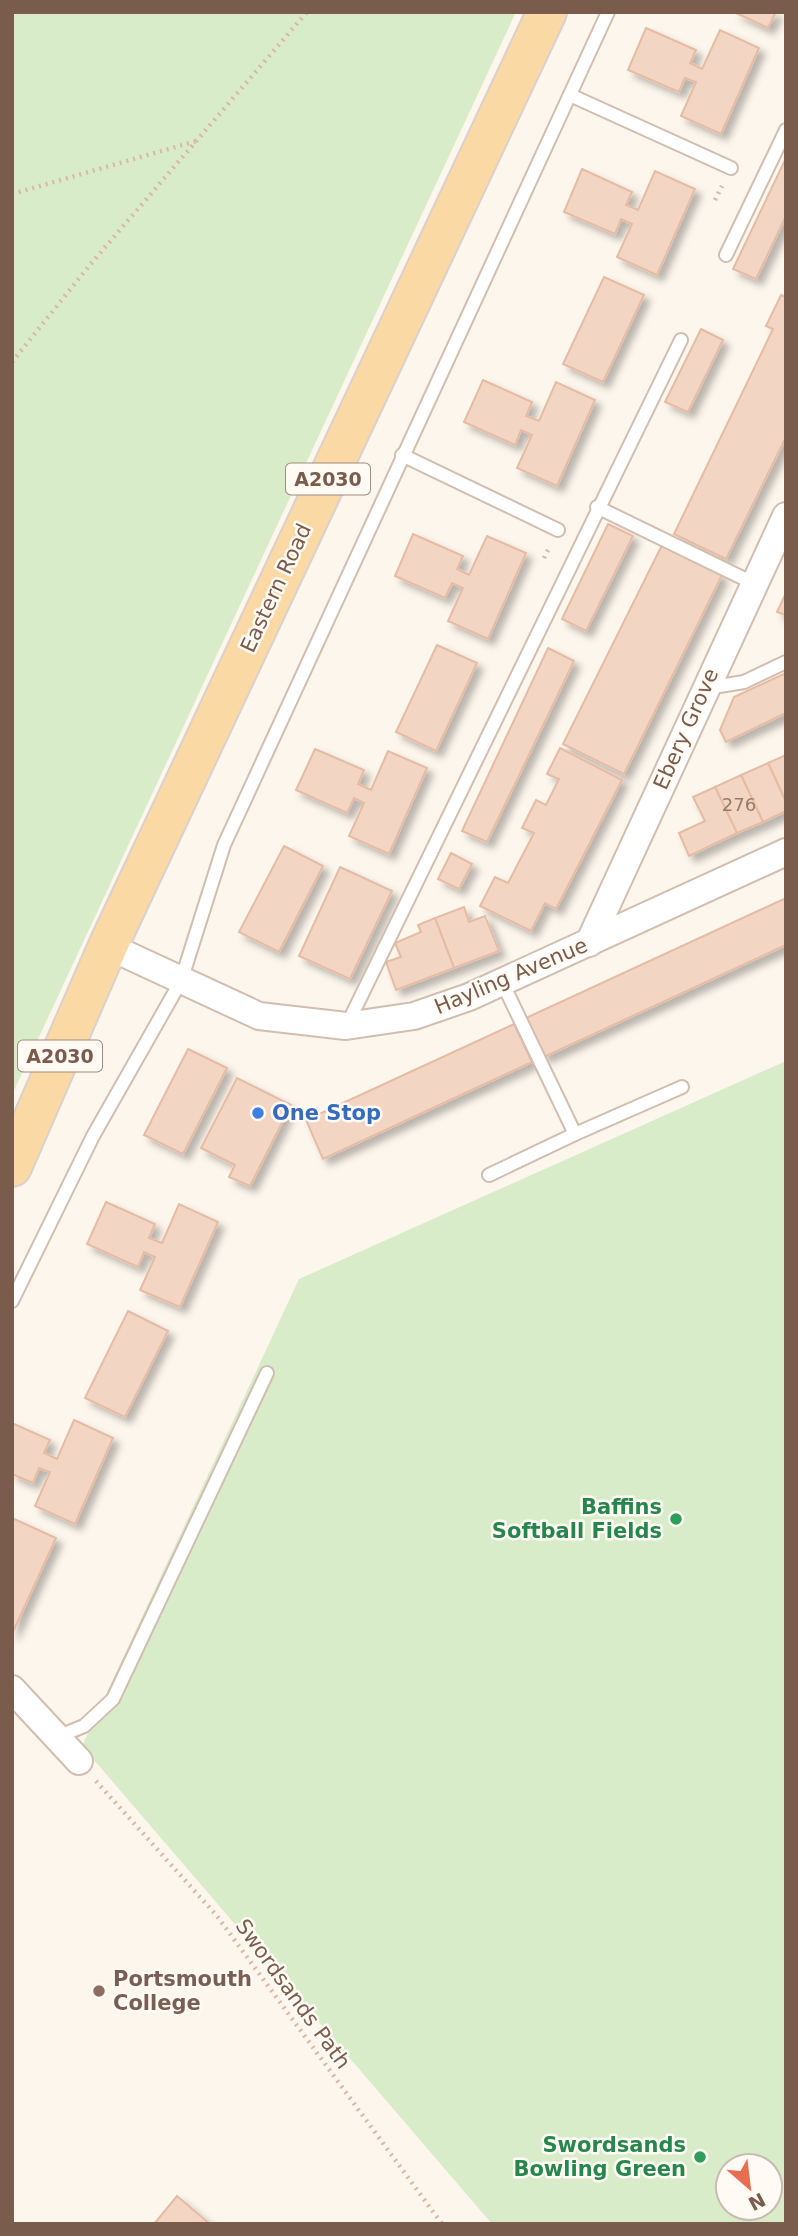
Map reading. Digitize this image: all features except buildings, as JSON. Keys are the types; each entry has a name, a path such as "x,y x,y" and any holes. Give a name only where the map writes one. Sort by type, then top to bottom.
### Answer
{"main road":[{"name":"Eastern Road","path":"12,1167 108,946 547,12"}],"street":[{"name":"Ebery Grove","path":"589,943 786,516"},
{"name":"Hayling Avenue","path":"108,946 259,1016 346,1026 414,1016 503,984 786,852"},
{"path":"12,1689 79,1761"}],"lane":[{"path":"12,1301 93,1136 181,981 224,845 608,12"},
{"path":"570,95 731,168"},
{"path":"726,254 786,130"},
{"path":"346,1026 597,507 681,340"},
{"path":"402,455 558,530"},
{"path":"597,507 753,583"},
{"path":"704,689 744,681 786,662"},
{"path":"503,984 575,1134"},
{"path":"489,1175 682,1087"},
{"path":"57,1737 84,1726 113,1699 267,1373"}],"path":[{"path":"12,362 89,266 201,140 307,12"},
{"path":"12,194 201,140"},
{"name":"Swordsands Path","path":"79,1761 217,1916 442,2224"}],"green space":[{"path":"12,12 516,12 12,1095"},
{"path":"786,1061 786,2224 492,2224 82,1746 299,1279"}],"place":[{"name":"One Stop","path":"258,1113"},
{"name":"Baffins Softball Fields","path":"676,1519"},
{"name":"Portsmouth College","path":"99,1991"},
{"name":"Swordsands Bowling Green","path":"700,2157"}]}
